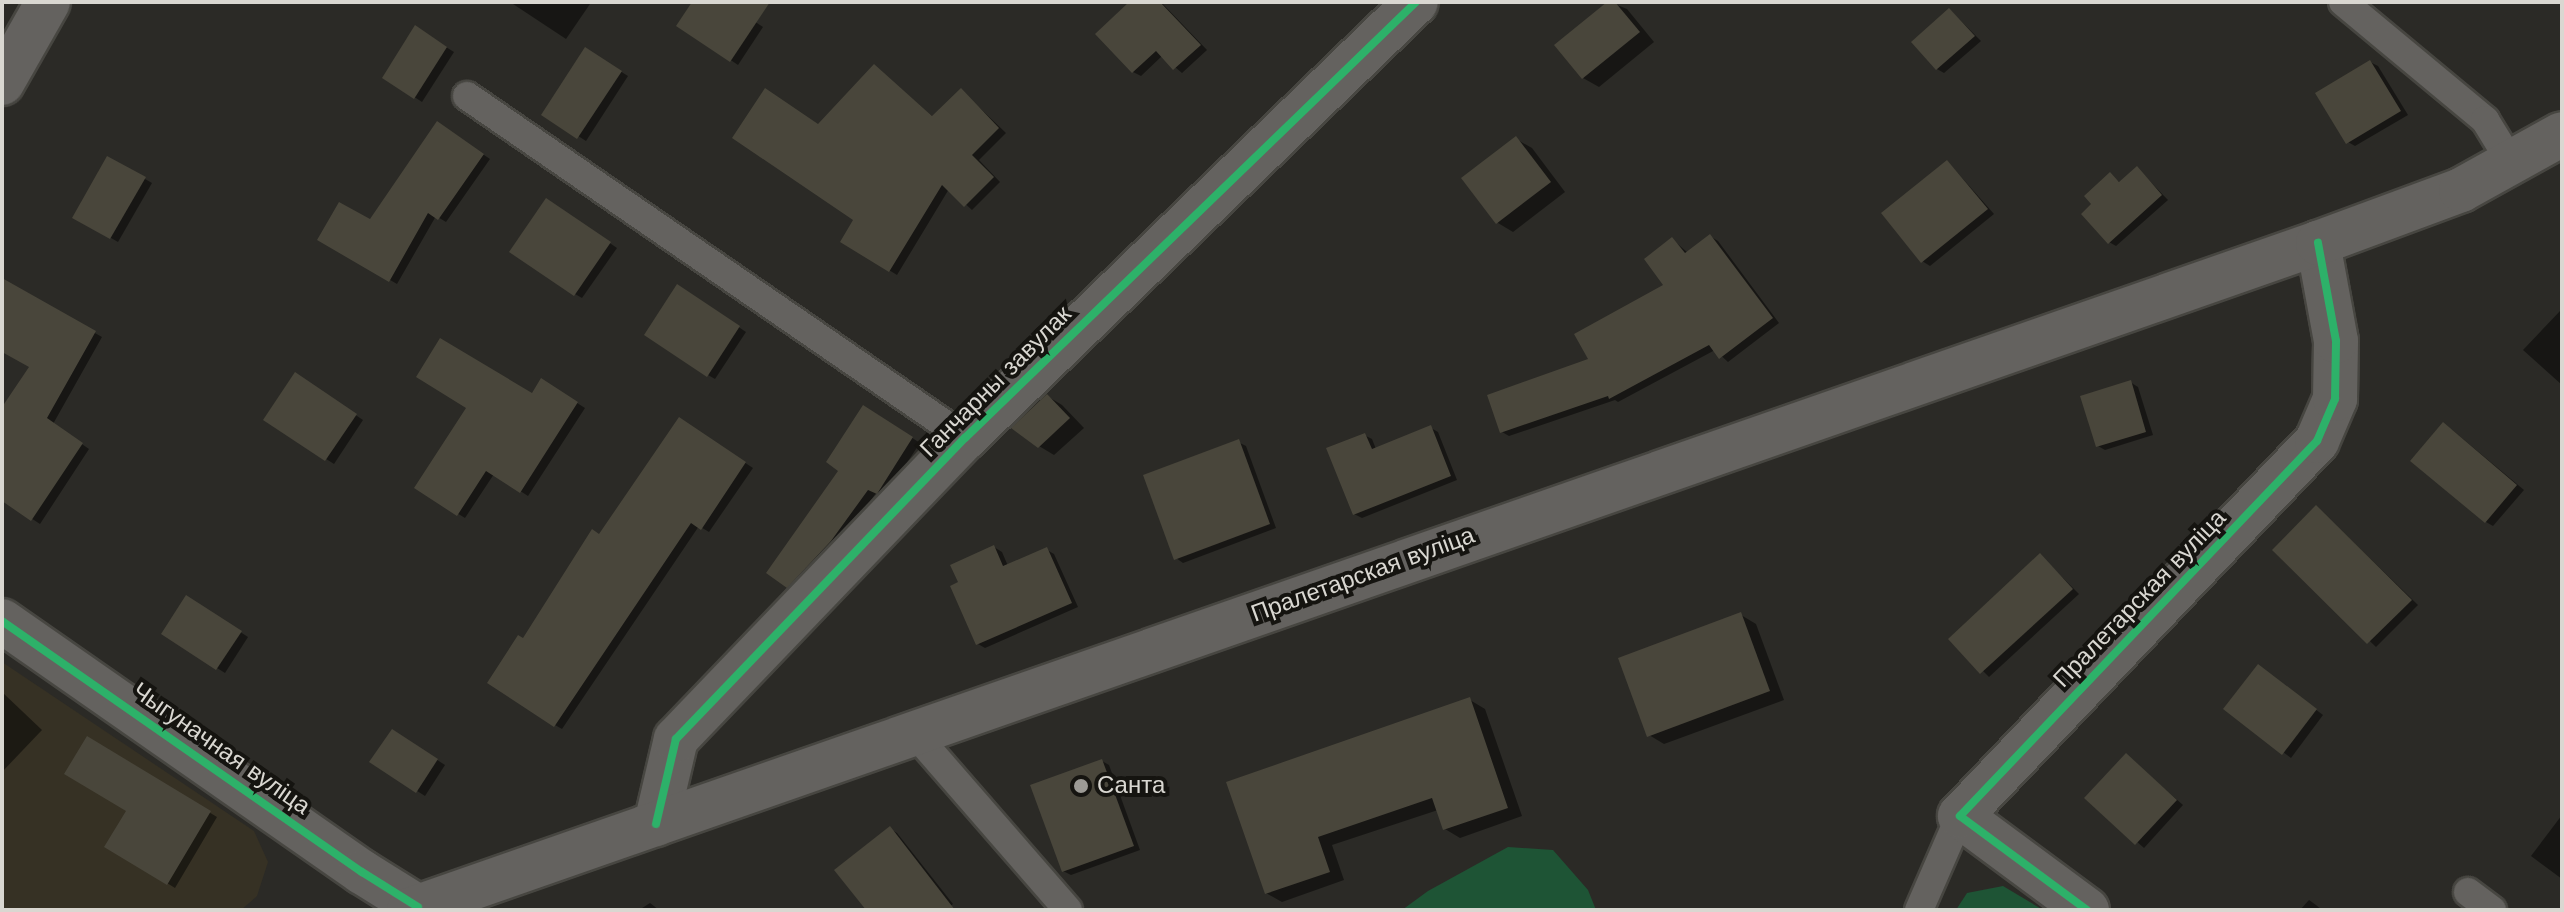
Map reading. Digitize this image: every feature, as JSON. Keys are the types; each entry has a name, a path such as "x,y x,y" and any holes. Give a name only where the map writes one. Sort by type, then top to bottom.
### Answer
{"street":[{"path":"2,83 48,2"},
{"name":"Ганчарны завулак","path":"656,824 676,739 965,438 1416,2"},
{"name":"Пралетарская вуліца","path":"414,908 2318,243 2461,190 2562,134"},
{"name":"Пралетарская вуліца","path":"1960,816 2317,441 2335,399 2336,341 2318,243"},
{"name":"Чыгуначная вуліца","path":"2,621 414,908"},
{"path":"1960,816 2087,910"}],"lane":[{"path":"2343,2 2485,120 2512,164"},
{"path":"467,96 965,438"},
{"path":"915,734 1068,910"},
{"path":"1919,910 1960,816"},
{"path":"2468,892 2492,910"}],"shaded area":[{"path":"2,662 254,831 268,862 257,896 241,910 2,910"}],"green space":[{"path":"1508,847 1553,850 1588,890 1596,910 1402,910 1428,891"},
{"path":"2003,886 2043,910 1956,910 1967,893"}],"building":[{"path":"692,2 770,2 730,62 676,26"},
{"path":"1129,2 1160,2 1201,45 1173,70 1156,51 1132,73 1095,34"},
{"path":"1607,2 1615,2 1640,32 1582,79 1554,45"},
{"path":"1949,8 1975,36 1936,70 1911,42"},
{"path":"415,25 447,47 414,99 382,78"},
{"path":"585,47 622,71 577,139 541,115"},
{"path":"2370,60 2401,111 2346,144 2315,93"},
{"path":"874,64 932,116 961,88 999,128 972,155 994,177 964,207 942,185 889,272 840,242 853,220 732,138 765,88 818,124"},
{"path":"437,121 484,154 438,220 428,213 389,282 317,240 339,202 370,219"},
{"path":"1516,136 1551,182 1496,224 1461,178"},
{"path":"107,156 146,177 110,239 72,218"},
{"path":"1947,160 1988,209 1921,263 1881,213"},
{"path":"2137,166 2162,195 2108,244 2081,214 2091,204 2084,196 2110,172 2119,182"},
{"path":"546,198 611,242 574,296 509,252"},
{"path":"1710,234 1773,318 1719,359 1709,345 1609,399 1608,396 1500,433 1487,395 1588,359 1574,334 1663,285 1644,259 1672,237 1685,253"},
{"path":"2,278 96,331 47,418 83,443 31,521 2,501 2,407 29,367 2,352"},
{"path":"677,284 740,326 707,377 644,335"},
{"path":"440,338 532,393 541,378 578,402 520,493 486,471 457,516 414,488 466,408 416,377"},
{"path":"295,372 357,414 325,461 263,420"},
{"path":"2131,380 2146,432 2096,447 2080,396"},
{"path":"1047,394 1070,418 1038,448 1011,428"},
{"path":"863,405 913,437 877,494 868,490 831,541 787,588 766,573 838,471 826,462"},
{"path":"679,417 746,462 701,530 691,523 554,727 487,683 518,635 523,638 592,529 599,534"},
{"path":"2443,422 2517,485 2485,523 2410,461"},
{"path":"1431,425 1451,476 1353,515 1326,448 1365,433 1372,449"},
{"path":"1239,439 1270,524 1174,560 1143,475"},
{"path":"2316,505 2412,600 2367,644 2272,550"},
{"path":"994,545 1003,566 1047,547 1072,603 976,645 950,586 958,582 950,565"},
{"path":"2040,553 2073,589 1980,674 1948,639"},
{"path":"186,595 242,631 216,670 161,634"},
{"path":"1741,612 1770,691 1647,737 1618,658"},
{"path":"2258,664 2317,709 2282,755 2223,709"},
{"path":"1470,697 1508,808 1443,830 1432,798 1318,837 1330,872 1265,894 1226,782"},
{"path":"392,729 438,759 416,793 369,762"},
{"path":"87,736 211,811 167,885 104,847 126,811 64,774"},
{"path":"2126,753 2177,800 2135,845 2084,798"},
{"path":"1102,759 1134,846 1062,872 1030,785"},
{"path":"890,826 955,910 866,910 834,870"}],"cycle path":[{"path":"656,824 676,739 965,438 1416,2"},
{"path":"2087,910 1960,816 2317,441 2335,399 2336,341 2318,243"},
{"path":"2,621 362,872 418,907"}],"place":[{"name":"Санта","path":"1081,786"}]}
